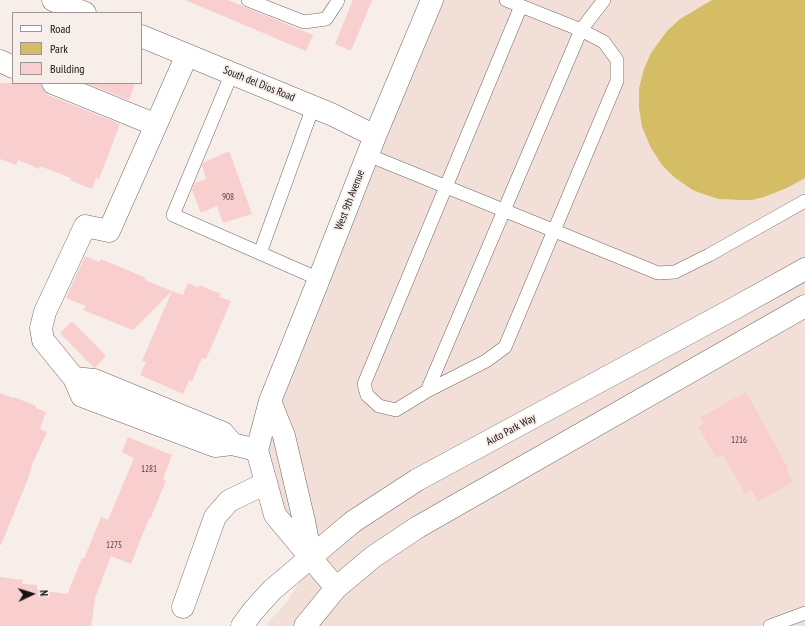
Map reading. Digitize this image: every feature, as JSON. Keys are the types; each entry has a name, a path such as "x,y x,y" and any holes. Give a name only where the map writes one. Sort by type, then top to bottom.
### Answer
{"street":[{"path":"53,0 83,12"},
{"name":"West 9th Avenue","path":"256,450 270,401 371,145 432,0"},
{"name":"South del Dios Road","path":"142,36 333,115 371,145"},
{"path":"187,55 109,231 85,226 45,312 41,328 43,340 74,378 94,380 223,433 232,444 256,450 275,516 336,588"},
{"path":"0,61 12,67"},
{"path":"55,84 156,125"},
{"name":"Auto Park Way","path":"242,626 252,611 272,590 354,521 417,480 805,269"},
{"path":"305,626 336,588 373,557 418,527 805,306"},
{"path":"270,401 284,436 311,558"},
{"path":"183,608 215,517 229,501 266,483"}],"lane":[{"path":"248,0 304,22 326,18 338,0"},
{"path":"506,0 521,6 581,30 604,42 618,60 617,82 505,347 486,361 427,391 396,410 379,406 366,396 364,384 521,6"},
{"path":"427,391 581,30 604,0"},
{"path":"232,73 173,215 319,279"},
{"path":"260,253 314,107"},
{"path":"371,145 446,186 658,273 675,272 709,255 805,201"},
{"path":"770,626 805,613"}],"shaded area":[{"path":"432,0 805,0 805,626 265,626 286,603 304,576 266,483 270,401"}],"green space":[{"path":"712,0 805,0 805,178 787,188 752,200 719,199 691,189 674,177 662,165 651,148 642,127 639,108 639,88 644,69 651,53 667,31 680,19"}],"building":[{"path":"185,0 228,0 313,35 306,51"},
{"path":"353,0 372,0 351,51 335,44"},
{"path":"0,83 41,84 43,90 48,95 120,124 99,179 96,178 92,189 70,180 71,178 40,166 39,169 18,160 16,165 0,159"},
{"path":"89,84 135,84 129,100"},
{"path":"229,151 252,214 223,223 217,206 201,213 192,190 195,183 206,179 202,166 203,163"},
{"path":"85,256 99,262 101,259 172,291 133,330 83,310 86,306 66,298"},
{"path":"188,283 198,288 199,285 221,294 219,297 231,301 206,359 202,358 192,381 189,380 183,394 140,375 146,362 142,361 172,291 183,295"},
{"path":"72,321 106,356 95,368 60,333"},
{"path":"746,392 789,470 787,471 793,482 758,502 751,490 745,494 723,455 716,458 698,426 704,423 701,417"},
{"path":"0,393 36,406 36,408 46,412 40,429 47,432 31,467 27,481 1,545 0,545"},
{"path":"128,437 172,455 163,479 166,481 150,519 149,518 131,564 111,556 95,598 91,626 0,626 0,577 23,580 22,584 37,585 37,590 68,594 82,558 84,559 101,517 108,520 134,458 122,452"}]}
